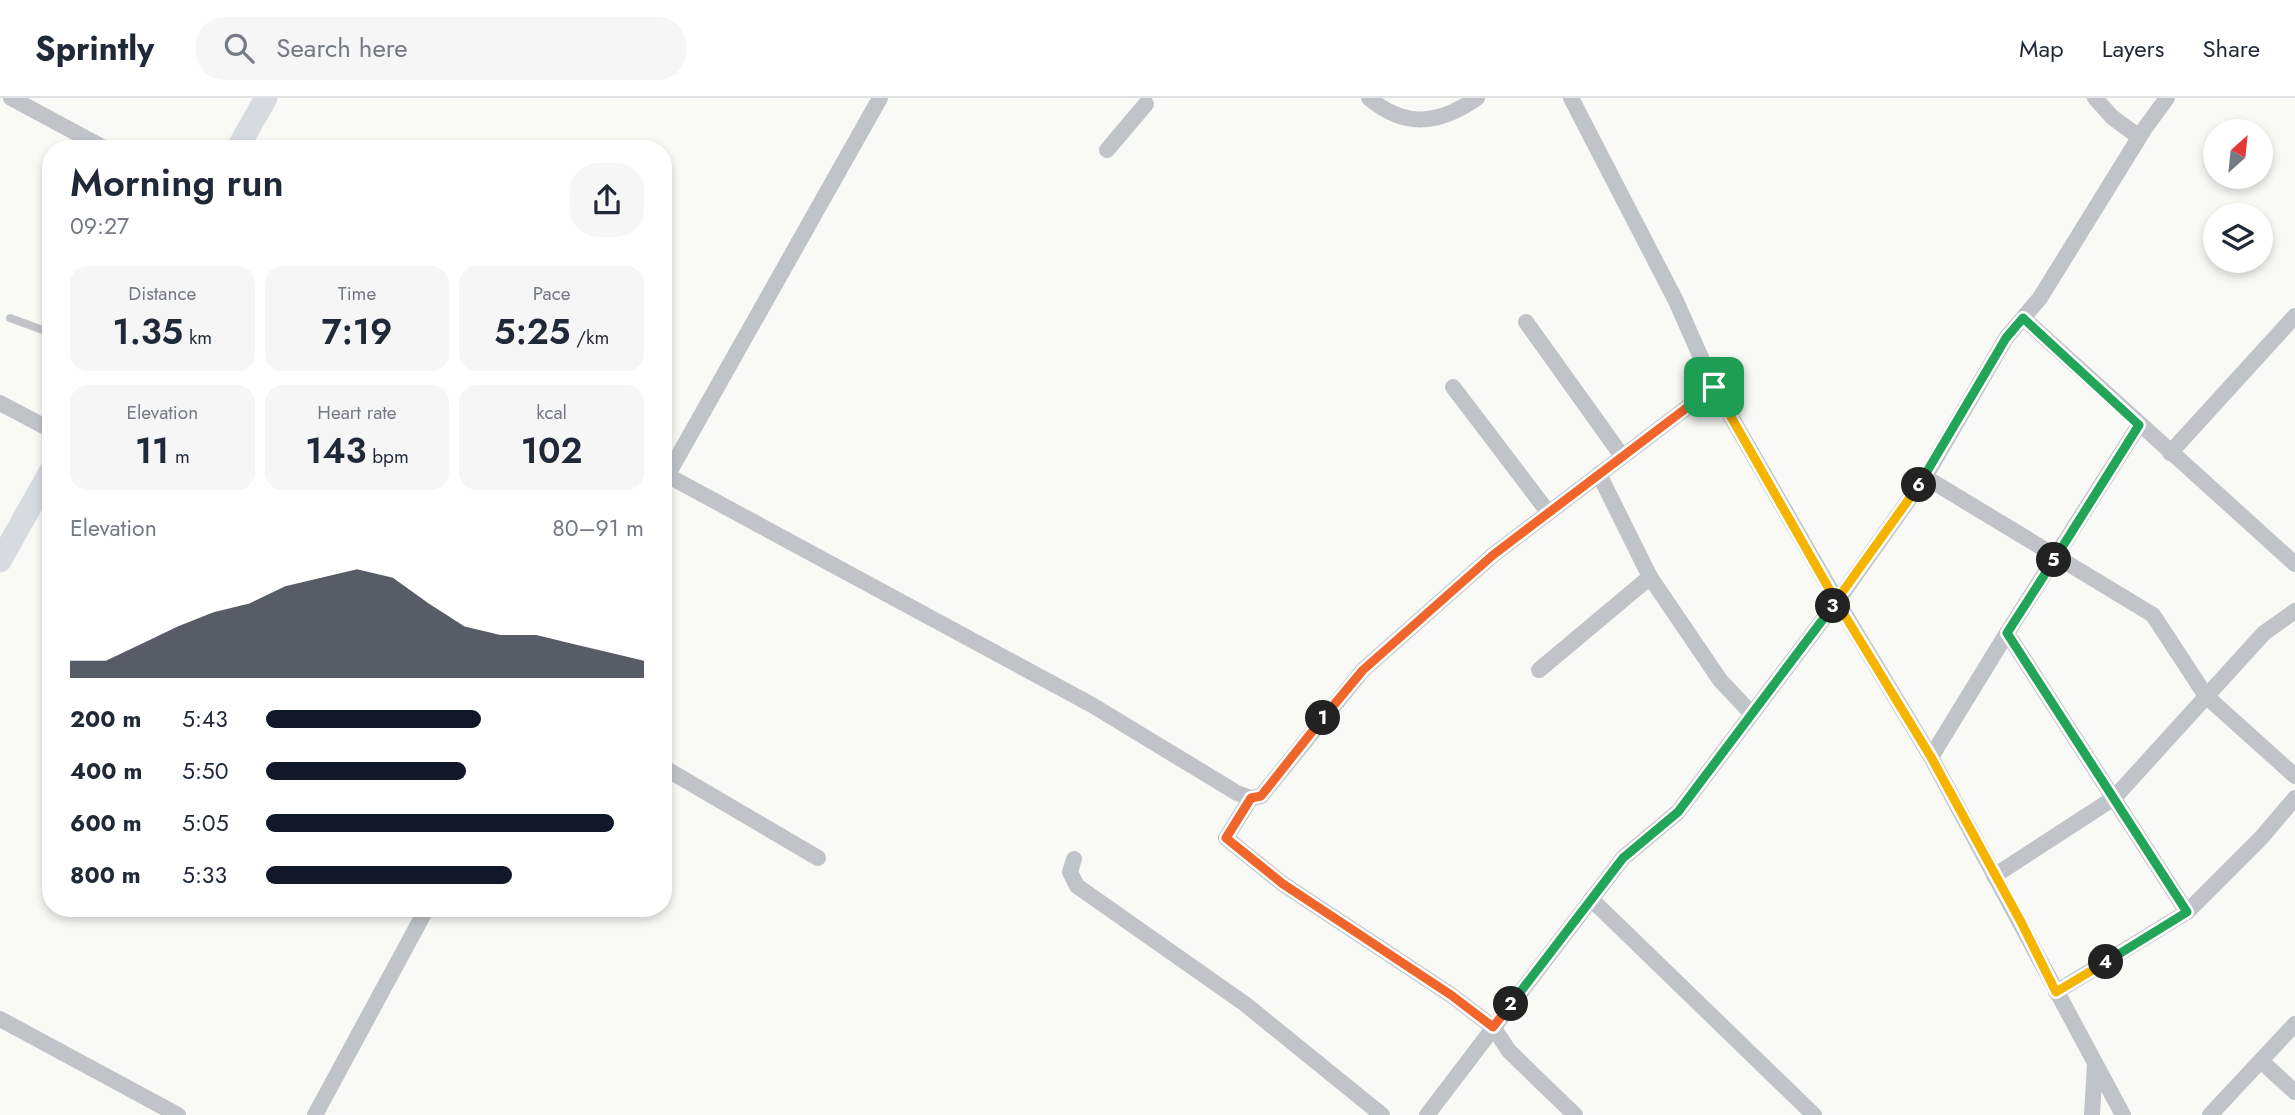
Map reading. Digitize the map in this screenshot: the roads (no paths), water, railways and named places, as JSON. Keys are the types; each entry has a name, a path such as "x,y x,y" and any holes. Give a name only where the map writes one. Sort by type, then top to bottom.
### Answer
{"street":[{"path":"11,98 89,140"},
{"path":"242,140 266,98"},
{"path":"672,465 880,98"},
{"path":"1369,98 1397,117 1417,119 1441,117 1458,111 1477,98"},
{"path":"1571,98 1676,301 1714,387 1836,601 1931,757 2123,1115"},
{"path":"2095,98 2112,117 2139,137"},
{"path":"1427,1115 1623,858 1678,812 1836,601 1924,477 2006,338 2040,298 2139,137 2167,98"},
{"path":"1107,149 1145,100"},
{"path":"2170,453 2295,316"},
{"path":"2023,318 2295,565"},
{"path":"1526,321 1622,456"},
{"path":"1453,387 1548,512"},
{"path":"672,481 1092,705 1237,793 1251,798 1261,796 1363,670 1493,555 1714,387"},
{"path":"0,403 42,425"},
{"path":"1931,757 2139,425"},
{"path":"1599,474 1650,577 1720,680 1751,713"},
{"path":"1924,477 2153,615 2206,696 2295,776"},
{"path":"0,561 42,486"},
{"path":"1539,670 1650,577"},
{"path":"1994,876 2114,797 2264,633 2295,611"},
{"path":"2007,633 2187,912"},
{"path":"672,772 818,858"},
{"path":"1251,798 1226,838 1283,884 1451,995 1493,1027 1509,1051 1575,1115"},
{"path":"2056,992 2187,912 2261,838 2295,798"},
{"path":"1074,859 1070,872 1077,886 1245,1004 1382,1115"},
{"path":"1591,899 1814,1115"},
{"path":"315,1115 422,917"},
{"path":"0,1019 178,1115"},
{"path":"2210,1115 2295,1024"},
{"path":"2261,1061 2295,1092"},
{"path":"2092,1115 2095,1064"}],"lane":[{"path":"10,318 42,330"}]}
